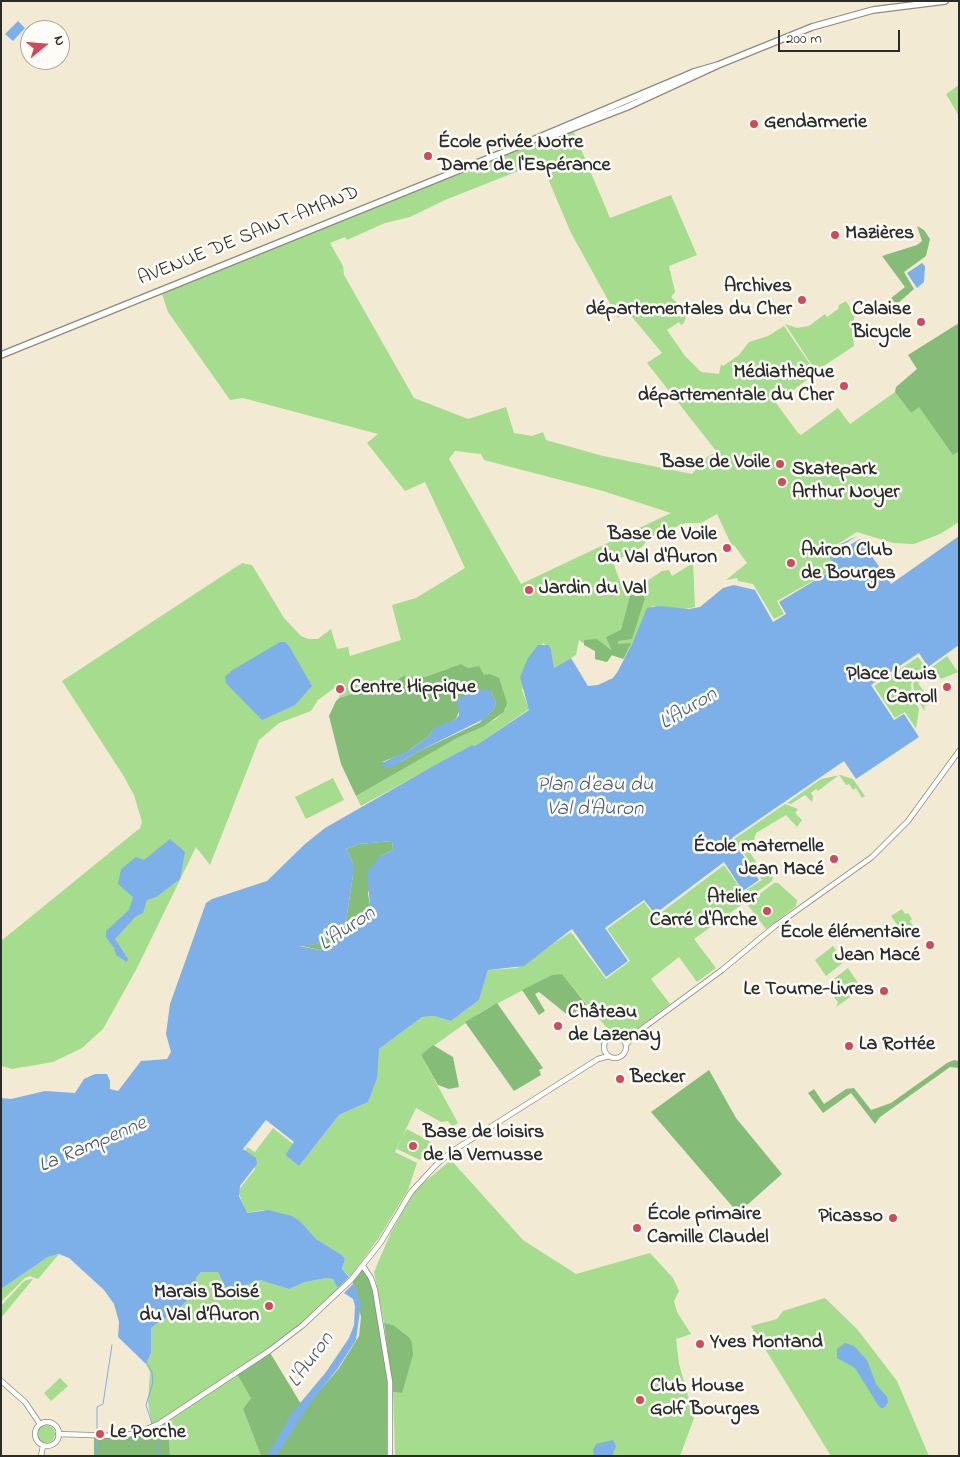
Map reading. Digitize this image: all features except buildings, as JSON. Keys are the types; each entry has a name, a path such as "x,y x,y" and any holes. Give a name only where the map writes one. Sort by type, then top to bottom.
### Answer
{"main road":[{"name":"AVENUE DE SAINT-AMAND","path":"1,355 509,150 600,114 627,107 718,65 812,27 885,7 944,1"},
{"name":"AVENUE DE SAINT-AMAND","path":"600,114 624,100 698,70 718,65"},
{"path":"624,100 627,107"}],"street":[{"path":"58,1434 122,1436 138,1433 160,1424 269,1351 303,1325 351,1280 381,1242 411,1192 436,1164 451,1152 598,1059 609,1056 614,1058 622,1056 626,1045 635,1034 718,973 803,904 872,857 908,821 959,750"},
{"path":"598,1059 609,1038 621,1038 635,1034"},
{"path":"621,1038 626,1045"},
{"path":"604,1048 609,1056"},
{"path":"363,1266 371,1278 375,1290 390,1382 390,1456"},
{"path":"1,1381 25,1402 40,1424"},
{"path":"40,1424 52,1424 58,1434"},
{"path":"40,1424 35,1436 38,1442 44,1446 54,1444 58,1434"},
{"path":"41,1456 44,1446"}],"green space":[{"path":"959,85 959,116 946,94"},
{"path":"572,128 610,218 671,195 697,255 669,266 675,292 671,297 683,309 686,316 684,323 681,325 679,322 667,330 685,356 701,372 719,374 721,364 723,366 739,355 749,342 768,336 784,326 816,373 776,403 801,435 838,408 850,424 895,392 911,413 919,406 953,454 959,451 959,522 940,534 914,544 893,543 857,532 827,551 836,568 777,601 784,614 774,619 753,584 738,581 737,578 726,580 747,563 734,545 732,546 717,514 701,523 686,523 650,537 642,547 613,562 623,590 647,581 662,571 669,570 672,576 690,565 689,562 693,560 695,607 683,609 652,606 624,659 612,655 607,662 595,659 595,651 579,640 576,655 554,668 551,649 543,643 522,690 529,709 475,746 472,745 361,806 356,796 459,737 496,719 506,709 484,675 461,664 425,677 403,676 397,680 339,698 342,688 333,689 318,700 311,711 279,723 259,740 210,865 196,847 137,968 103,1029 82,1048 53,1062 12,1069 1,1066 1,941 140,828 142,822 134,795 123,775 62,681 242,563 252,565 284,618 301,636 308,639 318,639 331,629 337,649 348,647 350,656 401,640 392,605 416,598 465,568 425,482 405,491 367,443 378,434 243,398 230,400 168,312 161,291 509,150","holes":["541,162 571,233 618,318 628,312 662,353 647,363 717,452 707,457 692,474 603,456 546,440 543,432 532,436 514,433 506,407 468,419 414,398 344,275 343,266 330,243 345,237 347,240 385,223 410,217 445,200","455,451 481,454 484,460 603,491 671,513 521,584 449,459"]},
{"path":"917,226 924,230 930,239 926,256 904,272 914,289 897,304 890,299 905,287 882,256 917,245 922,241"},
{"path":"846,301 855,315 852,326 854,346 822,367 817,373 785,324 797,328 809,326 825,314 827,317"},
{"path":"959,323 959,451 953,455 919,407 911,413 895,392 896,387 917,369 908,355"},
{"path":"639,593 645,598 632,639 618,641 618,644 631,643 623,659 612,655 607,662 595,659 595,651 584,645 584,640 597,639 612,651 606,637 621,630 630,596"},
{"path":"947,656 958,672 941,679 932,667"},
{"path":"918,657 926,668 914,677 911,684 912,694 919,709 916,729 905,712 895,718 874,686"},
{"path":"461,664 469,668 479,666 484,675 490,674 499,678 507,703 504,712 484,726 459,737 356,796 341,764 329,716 336,701 339,698 397,680 403,676 425,677","holes":["491,692 496,703 493,710 479,723 417,752 401,762 382,762 405,753 428,737 432,731 456,719 459,711"]},
{"path":"930,668 933,671 918,683 931,702 924,707 925,712 915,695 913,684 917,677"},
{"path":"839,775 818,791 816,789 811,793 813,797 812,802 805,795 791,804 787,803 821,779"},
{"path":"839,775 853,779 865,796 862,798 856,788 853,790 849,784 846,785"},
{"path":"333,778 344,800 306,819 295,797"},
{"path":"785,804 798,809 795,813 802,820 797,827 786,815 756,833 754,840 746,846 759,867 761,865 773,876 772,881 754,894 741,898 744,903 694,939 716,968 697,982 679,957 651,979 670,1004 637,1029 627,1035 612,1034 562,974 552,975 481,1012 421,1055 458,1123 452,1127 448,1121 441,1122 416,1108 403,1135 407,1129 431,1142 420,1160 397,1149 402,1138 395,1152 417,1163 408,1190 378,1239 350,1277 342,1269 345,1259 342,1255 316,1239 302,1223 263,1210 246,1213 238,1191 255,1169 249,1155 245,1151 247,1147 255,1152 273,1128 293,1144 285,1155 299,1166 339,1115 368,1102 379,1049 422,1017 434,1016 451,1021 479,1000 488,970 517,968 571,932 606,979 630,961 607,929 644,902 655,917 724,865 743,892 762,880 734,839"},
{"path":"392,841 393,850 380,856 368,893 370,906 357,923 341,938 320,950 298,945 316,944 331,937 346,921 353,863 346,849 359,844"},
{"path":"774,883 778,883 797,900 796,906 766,929 744,900 757,896"},
{"path":"902,909 912,919 910,921 916,931 906,938 891,916"},
{"path":"833,946 844,962 826,976 815,960"},
{"path":"848,968 862,989 836,1007 838,1002 834,997 837,995 829,986 832,983 831,981"},
{"path":"562,974 587,1005 569,1016 539,992 535,994 545,1011 539,1015 522,990 552,975"},
{"path":"497,1003 543,1068 539,1070 541,1075 514,1091 465,1022"},
{"path":"433,1045 453,1057 459,1087 449,1089 438,1085 421,1055"},
{"path":"954,1060 959,1061 959,1068 950,1067 880,1117 875,1124 851,1093 823,1113 808,1093 814,1089 824,1104 846,1089 854,1088 871,1110 891,1103"},
{"path":"709,1070 736,1118 782,1174 738,1213 651,1112"},
{"path":"451,1160 523,1240 576,1274 650,1253 673,1278 679,1291 674,1301 677,1312 691,1334 676,1339 679,1364 694,1418 680,1456 395,1456 393,1392 402,1393 409,1337 393,1325 384,1323 374,1272 391,1232 416,1189"},
{"path":"59,1254 38,1279 30,1276 25,1278 1,1302 1,1289 48,1257"},
{"path":"363,1266 371,1278 390,1382 390,1456 261,1456 243,1409 251,1398 236,1372 269,1351 304,1409 339,1368 359,1336 361,1317 352,1279"},
{"path":"201,1272 218,1272 226,1289 260,1280 289,1289 305,1282 327,1278 333,1279 337,1286 340,1286 341,1291 269,1351 251,1398 243,1409 261,1456 170,1456 168,1418 152,1427 148,1402 150,1372 146,1364 151,1353 151,1328 189,1299 198,1288 196,1278"},
{"path":"33,1279 1,1318 1,1306 24,1281"},
{"path":"825,1298 857,1329 897,1381 929,1456 831,1456 751,1326 777,1319 783,1311"},
{"path":"384,1323 393,1325 409,1337 412,1343 413,1355 402,1393 393,1392"},
{"path":"60,1378 68,1386 51,1401 44,1393"},
{"path":"168,1418 170,1456 94,1456 94,1436 138,1433"},
{"path":"46,1425 54,1430 55,1434 50,1442 46,1443 38,1438 37,1434 42,1426"}],"water":[{"path":"18,21 20,23 20,33 13,41 5,34"},
{"path":"922,263 925,266 924,282 917,288 907,273"},
{"name":"Plan d'eau du Val d'Auron","path":"857,536 840,547 841,550 860,539 891,584 959,536 959,645 928,667 919,653 871,685 894,720 904,714 919,737 856,779 844,761 732,838 759,880 743,891 724,862 655,914 644,900 605,928 628,961 606,977 572,929 524,966 488,970 479,1000 451,1021 434,1016 422,1017 379,1049 377,1078 368,1102 339,1115 299,1166 285,1155 294,1142 266,1120 243,1149 256,1158 257,1164 240,1186 239,1196 247,1213 268,1210 292,1216 302,1223 316,1239 342,1255 345,1259 342,1269 349,1277 340,1286 337,1287 333,1279 327,1278 305,1282 289,1289 260,1280 231,1290 226,1289 218,1272 201,1272 196,1278 198,1288 189,1299 151,1328 151,1353 146,1364 118,1337 119,1322 114,1304 104,1290 69,1258 59,1254 48,1257 1,1289 1,1098 11,1099 45,1091 75,1093 84,1079 95,1074 107,1074 110,1081 110,1089 118,1091 141,1061 167,1059 171,1052 166,1034 170,1004 206,903 212,899 267,881 305,844 325,828 435,765 472,745 475,746 529,710 520,677 528,658 538,645 548,645 551,649 554,668 571,658 588,686 598,685 613,678 618,671 647,608 659,606 689,609 700,607 723,588 734,585 755,590 773,622 786,614 779,602 836,568 826,551","holes":["392,841 393,850 380,856 367,872 370,905 357,923 341,938 320,950 299,946 316,944 331,937 346,921 353,875 353,863 346,849 359,844"]},
{"path":"280,642 285,642 289,646 312,686 295,705 262,720 226,683 225,677 231,671"},
{"path":"477,689 486,689 491,692 496,703 493,710 484,719 417,752 396,765 386,768 380,764 411,749 428,737 434,728 456,719 459,715 457,701 467,693"},
{"path":"170,839 185,852 180,879 156,897 147,900 143,913 135,917 115,939 128,959 127,962 116,955 114,948 106,937 106,931 129,910 133,897 118,884 121,869 136,857 144,860"},
{"path":"354,1283 361,1304 356,1340 338,1368 311,1402 276,1456 267,1456 291,1414 326,1372 349,1338 354,1325 355,1306 353,1299 344,1293"},
{"path":"845,1343 854,1346 867,1360 876,1384 887,1397 888,1402 885,1407 881,1408 878,1405 855,1368 837,1358 837,1349"},
{"path":"613,1440 616,1446 612,1456 594,1456 593,1450 596,1444"}],"waterway":[{"path":"97,1433 97,1407 103,1404 112,1345"},
{"path":"146,1362 152,1372 153,1382 146,1405 158,1442 159,1456"},
{"path":"96,1456 97,1437"}],"place":[{"name":"Gendarmerie","path":"754,124"},
{"name":"École privée Notre Dame de l'Espérance","path":"428,156"},
{"name":"Mazières","path":"835,235"},
{"name":"Archives départementales du Cher","path":"802,300"},
{"name":"Calaise Bicycle","path":"921,322"},
{"name":"Médiathèque départementale du Cher","path":"844,386"},
{"name":"Base de Voile","path":"780,464"},
{"name":"Skatepark Arthur Noyer","path":"782,482"},
{"name":"Base de Voile du Val d'Auron","path":"727,548"},
{"name":"Aviron Club de Bourges","path":"791,563"},
{"name":"Jardin du Val","path":"529,590"},
{"name":"Place Lewis Carroll","path":"947,687"},
{"name":"Centre Hippique","path":"340,689"},
{"name":"École maternelle Jean Macé","path":"834,859"},
{"name":"Atelier Carré d'Arche","path":"767,911"},
{"name":"École élémentaire Jean Macé","path":"930,945"},
{"name":"Le Tourne-Livres","path":"884,991"},
{"name":"Château de Lazenay","path":"558,1026"},
{"name":"La Rottée","path":"849,1046"},
{"name":"Becker","path":"620,1079"},
{"name":"Base de loisirs de la Vernusse","path":"413,1146"},
{"name":"Picasso","path":"893,1218"},
{"name":"École primaire Camille Claudel","path":"637,1228"},
{"name":"Marais Boisé du Val d’Auron","path":"269,1306"},
{"name":"Yves Montand","path":"700,1344"},
{"name":"Club House Golf Bourges","path":"640,1400"},
{"name":"Le Porche","path":"100,1434"}],"water label":[{"name":"L'Auron","path":"689,710"},
{"name":"L'Auron","path":"348,930"},
{"name":"La Rampenne","path":"93,1146"},
{"name":"L'Auron","path":"312,1361"}]}
